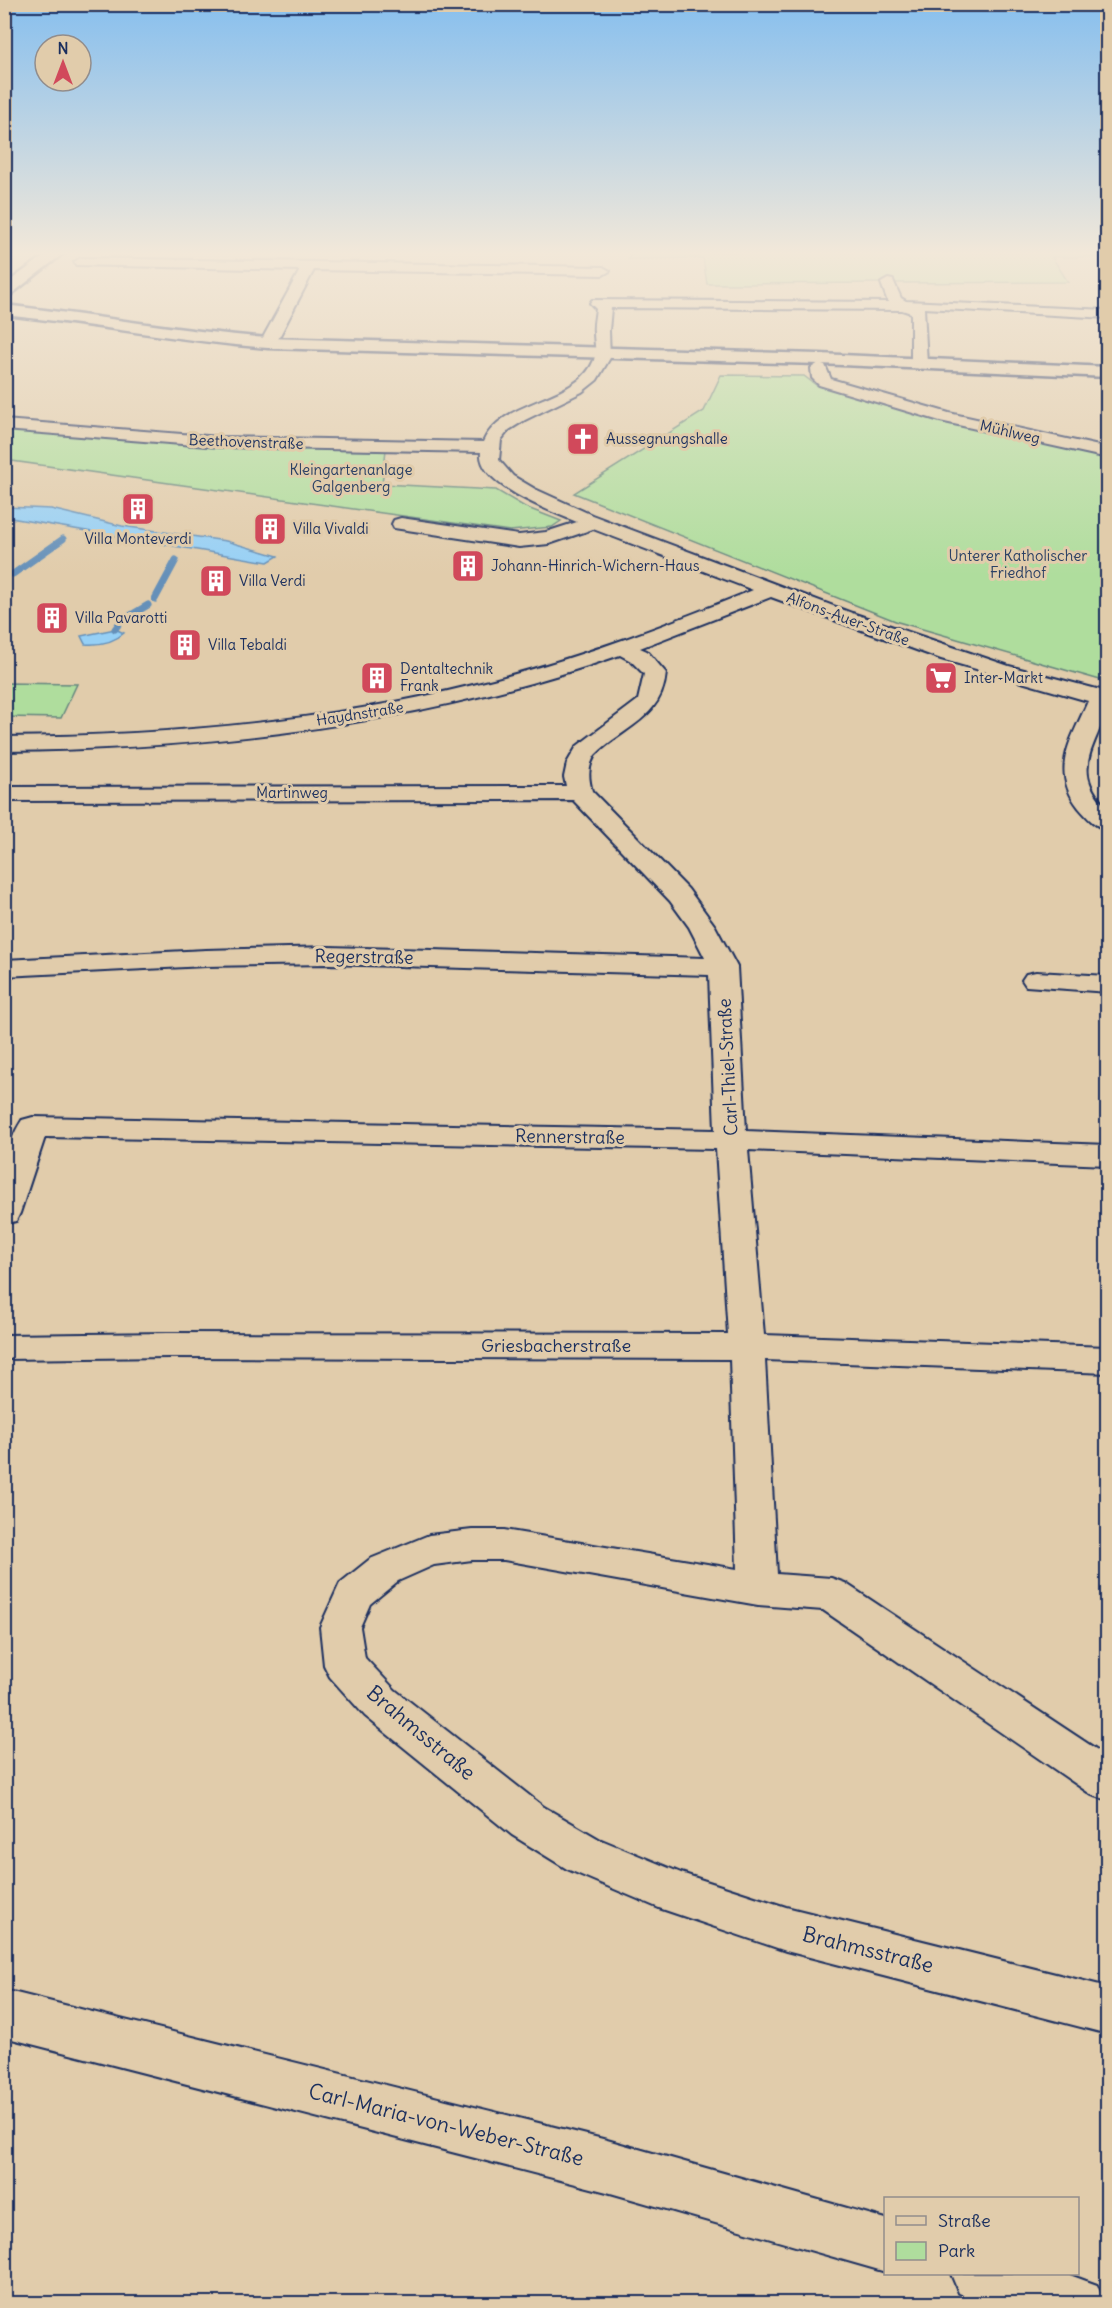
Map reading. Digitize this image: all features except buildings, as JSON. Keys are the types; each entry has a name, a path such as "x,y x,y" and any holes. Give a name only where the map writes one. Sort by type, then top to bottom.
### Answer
{"main road":[{"path":"655,360 1107,381"},
{"path":"725,360 919,364 1107,372"}],"street":[{"path":"535,407 536,403 565,386 576,360"},
{"path":"489,447 503,427 535,407 547,405 584,385 591,379 601,360"},
{"path":"919,360 919,364"},
{"name":"Mühlweg","path":"819,368 820,378 825,382 946,417 1107,453"},
{"name":"Beethovenstraße","path":"4,425 220,442 489,447"},
{"name":"Alfons-Auer-Straße","path":"489,447 489,459 495,469 515,487 593,523 934,650 1024,678 1104,698"},
{"path":"401,524 519,541 549,538 593,523"},
{"name":"Haydnstraße","path":"4,744 90,743 188,736 402,707 503,684 622,647 770,590"},
{"path":"580,793 576,771 581,757 591,744 646,703 654,689 654,673 639,656 622,647"},
{"path":"1104,698 1077,757 1075,781 1087,802 1107,823"},
{"name":"Martinweg","path":"4,794 580,793"},
{"name":"Carl-Thiel-Straße","path":"580,793 679,895 702,926 723,967 731,1140 747,1347 758,1589"},
{"name":"Regerstraße","path":"4,968 161,959 274,956 723,967"},
{"path":"1036,980 1107,984"},
{"name":"Rennerstraße","path":"4,1214 33,1127 731,1140 1107,1155"},
{"name":"Griesbacherstraße","path":"4,1347 169,1345 747,1347 1107,1360"},
{"name":"Brahmsstraße","path":"1107,1781 831,1594 758,1589 504,1545 472,1545 429,1550 384,1570 354,1594 340,1627 345,1665 380,1703 528,1821 583,1854 675,1893 786,1929 1107,2011"},
{"name":"Carl-Maria-von-Weber-Straße","path":"4,2013 596,2163 884,2246"},
{"path":"981,2275 1078,2304"}],"green space":[{"name":"Unterer Katholischer Friedhof","path":"721,375 804,376 816,385 909,411 1107,457 1107,682 898,622 574,493 704,411"},
{"name":"Kleingartenanlage Galgenberg","path":"5,429 173,443 386,450 382,484 496,490 525,507 561,521 552,527 510,531 5,460"},
{"path":"5,683 77,684 61,718 5,717"}],"water":[{"path":"5,507 51,509 122,526 226,541 278,556 268,562 5,517"},
{"path":"115,629 124,633 106,643 85,644 81,636"}],"waterway":[{"path":"13,574 63,539"},
{"path":"155,599 176,560"},
{"path":"115,629 121,621 148,605"}],"place":[{"name":"Aussegnungshalle","path":"583,439"},
{"name":"Villa Monteverdi","path":"138,509"},
{"name":"Villa Vivaldi","path":"270,529"},
{"name":"Johann-Hinrich-Wichern-Haus","path":"468,566"},
{"name":"Villa Verdi","path":"216,581"},
{"name":"Villa Pavarotti","path":"52,618"},
{"name":"Villa Tebaldi","path":"185,645"},
{"name":"Dentaltechnik Frank","path":"377,678"},
{"name":"Inter-Markt","path":"941,678"}]}
